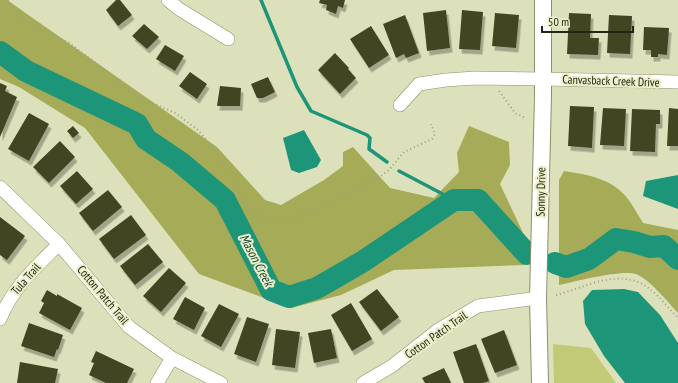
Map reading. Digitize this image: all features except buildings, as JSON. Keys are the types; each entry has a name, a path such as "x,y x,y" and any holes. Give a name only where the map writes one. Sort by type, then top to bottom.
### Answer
{"street":[{"path":"168,0 179,10 228,39"},
{"name":"Sonny Drive","path":"540,383 538,298 543,79 543,0"},
{"name":"Canvasback Creek Drive","path":"400,105 419,84 446,80 475,78 678,82"},
{"name":"Cotton Patch Trail","path":"0,188 60,244 129,327 172,358 221,383"},
{"name":"Tula Trail","path":"0,319 5,306 21,283 60,244"},
{"name":"Cotton Patch Trail","path":"363,383 392,366 438,330 478,306 538,298"},
{"path":"158,383 172,358"}],"path":[{"path":"8,0 24,20 30,25 69,43 108,72 129,91 175,113 198,130 218,154 247,207 253,213 260,216 281,219 294,217 317,210 381,176 389,170 404,152 432,140 435,134 431,124"},
{"path":"499,91 515,113 526,118"},
{"path":"556,296 599,281 630,280 648,287 678,318"}],"green space":[{"path":"0,0 7,0 217,147 265,200 281,205 324,180 343,166 343,152 353,147 390,188 434,198 459,172 457,153 469,126 509,142 510,165 500,184 525,237 524,265 394,270 341,295 291,308 199,274 85,128 19,87 0,79"},
{"path":"564,171 591,176 615,186 628,199 643,223 678,230 678,313 648,282 632,273 612,274 559,285 559,180"},
{"path":"553,344 591,348 616,383 554,383"}],"water":[{"path":"304,130 321,160 317,167 299,173 291,170 283,138"},
{"path":"678,175 678,209 643,196 646,181"},
{"path":"624,289 638,292 660,315 678,343 678,383 625,383 604,356 585,324 583,301 592,290"}],"waterway":[{"path":"261,0 297,87 311,111 367,135 370,138 369,149 387,162"},
{"name":"Mason Creek","path":"0,52 26,71 137,124 146,139 180,162 225,200 271,290 289,297 317,288 362,262 454,200 478,200 527,254"},
{"path":"399,171 454,200"},
{"name":"Mason Creek","path":"555,263 566,267 589,259 616,239 634,242 650,247 664,246 678,259"}]}
